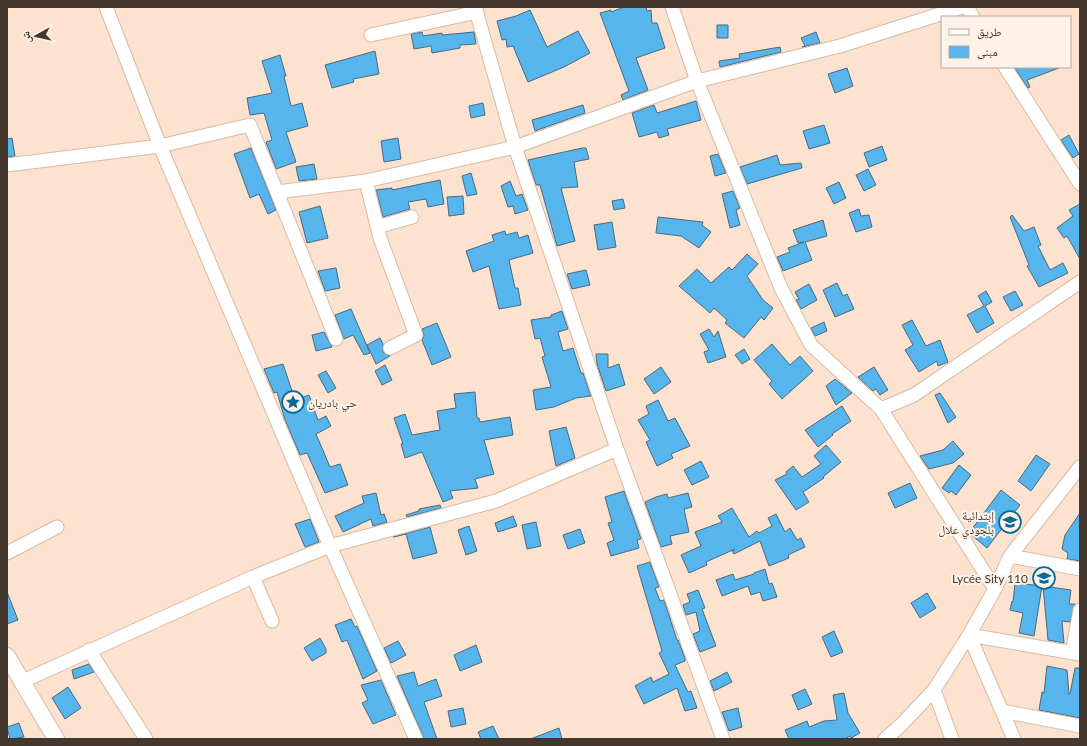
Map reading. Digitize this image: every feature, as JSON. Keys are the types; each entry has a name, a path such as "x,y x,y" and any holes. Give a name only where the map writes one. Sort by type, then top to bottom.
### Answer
{"street":[{"path":"106,7 160,146 330,546 416,739"},
{"path":"672,7 697,81 781,288 811,345 881,409 995,588"},
{"path":"277,192 366,181 515,147 697,81 840,46 962,7"},
{"path":"966,7 972,16"},
{"path":"371,35 476,10 515,147 617,449 724,739"},
{"path":"1006,68 1080,184"},
{"path":"7,165 160,146 250,125 336,339"},
{"path":"366,181 386,257 416,335 390,348"},
{"path":"378,227 412,217"},
{"path":"881,409 914,395 1078,286"},
{"path":"21,682 253,577 330,546 496,501 617,449"},
{"path":"885,739 901,725 934,690 970,635 1010,556 1080,467"},
{"path":"7,553 58,527"},
{"path":"1010,556 1080,569"},
{"path":"253,577 272,621"},
{"path":"970,635 1076,653 1080,610"},
{"path":"970,635 1002,711 1011,738"},
{"path":"89,650 146,739"},
{"path":"7,656 56,739"},
{"path":"934,690 952,739"},
{"path":"1002,711 1080,726"}],"building":[{"path":"624,7 646,7 647,11 651,10 652,23 657,23 665,48 636,58 648,90 623,100 621,95 629,91 600,13 611,10 611,12"},
{"path":"530,10 547,47 578,31 590,53 564,67 528,82 513,46 507,47 506,39 502,40 497,21 516,16"},
{"path":"717,25 728,25 728,38 717,38"},
{"path":"422,32 423,36 442,33 442,35 474,32 476,44 460,45 460,48 432,53 431,46 414,49 411,34"},
{"path":"816,32 820,43 802,47 805,46 801,38"},
{"path":"780,47 781,52 720,67 719,61 740,58 739,54"},
{"path":"375,51 379,74 353,79 354,82 332,88 325,65"},
{"path":"280,55 286,76 284,76 291,106 302,103 308,126 286,132 296,162 276,169 266,142 272,140 264,113 250,115 247,98 272,93 262,61"},
{"path":"847,68 853,86 835,93 828,74"},
{"path":"1015,68 1059,68 1027,80 1030,87 1028,88"},
{"path":"696,101 701,120 667,129 669,135 659,138 657,132 639,137 632,113 654,105 657,113"},
{"path":"483,103 485,115 471,118 469,106"},
{"path":"583,105 585,113 535,131 532,120"},
{"path":"824,125 830,143 809,149 803,131"},
{"path":"1069,135 1079,154 1073,158 1061,140"},
{"path":"12,138 15,156 7,157 7,139"},
{"path":"398,138 401,159 384,162 381,141"},
{"path":"882,146 887,160 869,167 864,153"},
{"path":"251,148 276,210 268,214 259,194 250,198 234,154"},
{"path":"586,148 589,159 574,162 578,187 561,188 575,241 557,246 540,185 536,185 528,160"},
{"path":"718,154 726,173 715,176 710,156"},
{"path":"777,155 780,165 801,163 802,168 747,184 740,167"},
{"path":"314,164 317,179 299,181 296,167"},
{"path":"868,169 876,185 864,191 856,175"},
{"path":"471,173 477,194 467,196 462,176"},
{"path":"440,180 444,204 428,207 426,199 408,202 410,209 383,217 376,190 392,188 392,190"},
{"path":"510,181 516,196 522,194 528,210 515,214 513,206 508,207 501,186"},
{"path":"839,182 846,198 834,204 826,188"},
{"path":"733,191 740,208 736,210 740,225 730,228 722,194"},
{"path":"463,196 464,214 449,216 447,197"},
{"path":"623,199 625,208 614,210 612,201"},
{"path":"1080,204 1080,259 1067,236 1064,238 1057,228 1073,216 1069,210"},
{"path":"320,206 328,238 307,243 299,212"},
{"path":"859,209 861,216 869,215 872,227 856,232 849,213"},
{"path":"1012,215 1024,231 1034,227 1041,245 1038,246 1050,270 1063,263 1068,273 1039,287 1027,266 1029,265 1010,217"},
{"path":"658,217 703,222 702,225 711,232 699,248 681,236 656,233"},
{"path":"823,220 827,236 805,242 812,260 783,271 777,257 790,252 788,248 804,242 798,243 793,230"},
{"path":"612,222 616,247 598,250 594,225"},
{"path":"505,231 506,235 517,232 519,238 528,235 533,253 509,260 515,288 518,288 521,305 499,309 489,266 473,272 466,251 494,241 492,235"},
{"path":"747,254 758,264 747,276 763,300 773,308 764,320 761,317 744,338 725,323 727,320 714,308 710,313 679,286 697,269 711,283 729,267 732,270"},
{"path":"336,268 340,288 325,291 318,271"},
{"path":"586,270 590,285 572,289 567,274"},
{"path":"837,283 843,296 847,294 854,309 835,317 823,290"},
{"path":"809,284 817,300 801,309 796,300 799,299 795,292"},
{"path":"986,291 992,302 985,306 994,323 977,333 967,315 984,306 978,296"},
{"path":"1015,291 1023,305 1011,311 1003,297"},
{"path":"351,309 370,353 364,355 353,335 344,339 335,315"},
{"path":"562,311 568,329 558,332 563,351 573,348 581,373 583,373 591,396 576,398 554,407 536,410 533,390 551,387 542,357 545,356 540,338 535,339 531,320 551,317 551,315"},
{"path":"912,320 926,346 940,340 948,362 938,366 937,361 919,372 905,350 913,345 902,325"},
{"path":"824,322 827,331 815,336 811,328"},
{"path":"437,323 451,357 432,365 422,340 424,336 422,329"},
{"path":"709,329 714,337 718,331 726,357 708,363 704,352 709,350 700,334"},
{"path":"324,332 332,347 316,351 312,335"},
{"path":"380,338 383,344 383,352 390,356 376,364 367,345"},
{"path":"772,344 790,365 800,356 813,371 782,399 769,384 772,381 754,360"},
{"path":"744,349 750,359 742,364 735,355"},
{"path":"596,354 608,354 608,368 619,364 625,385 606,391 597,364"},
{"path":"283,364 295,400 309,395 318,420 326,416 331,426 316,434 330,467 340,464 348,485 325,493 307,453 300,455 285,420 277,392 274,393 264,369"},
{"path":"385,365 392,380 382,385 375,371"},
{"path":"661,367 671,382 654,394 644,379"},
{"path":"874,367 888,390 880,395 876,389 873,391 858,377"},
{"path":"326,371 336,388 328,393 318,375"},
{"path":"835,379 852,393 836,405 826,386"},
{"path":"475,392 477,418 479,418 480,422 510,417 513,435 484,440 494,474 475,479 478,488 450,491 453,498 443,502 422,452 405,458 401,444 403,444 394,418 405,414 412,435 440,430 437,411 456,408 454,394"},
{"path":"940,393 956,417 948,423 935,395"},
{"path":"658,400 668,421 675,418 690,446 671,454 673,458 657,466 646,442 650,440 638,420 649,414 646,406"},
{"path":"842,406 851,421 832,434 833,435 818,447 805,430"},
{"path":"566,427 575,458 556,466 549,431"},
{"path":"953,441 964,454 953,463 929,469 920,456 943,450"},
{"path":"826,445 841,462 823,477 824,478 803,492 809,502 796,510 775,480 787,474 786,472 793,466 802,477 821,464 814,456"},
{"path":"1036,455 1050,464 1031,491 1018,481"},
{"path":"701,461 709,477 692,485 684,470"},
{"path":"959,465 971,475 956,495 951,491 949,493 942,488"},
{"path":"910,483 917,498 895,508 888,493"},
{"path":"1001,490 1020,505 987,548 969,533"},
{"path":"624,491 641,539 637,540 639,548 611,556 607,543 614,540 608,523 612,522 605,497"},
{"path":"376,493 381,515 384,514 387,522 373,526 371,519 343,532 335,516 364,503 362,496"},
{"path":"688,493 692,507 684,509 689,532 670,536 672,544 661,547 645,502 667,494 668,498"},
{"path":"440,505 441,508 407,517 406,515 419,511 419,509"},
{"path":"732,508 749,537 757,531 759,533 772,526 768,518 776,514 785,532 790,528 797,540 801,538 805,547 788,555 789,558 769,566 760,541 734,554 732,551 735,549 706,562 707,565 689,573 681,555 701,546 695,532 722,522 718,516"},
{"path":"1080,513 1080,561 1067,559 1068,553 1062,549 1065,535"},
{"path":"513,516 517,526 498,532 495,523"},
{"path":"310,519 319,542 305,547 295,524"},
{"path":"536,522 541,546 527,549 522,525"},
{"path":"469,526 477,551 466,555 458,530"},
{"path":"430,527 437,553 413,559 406,534 393,537"},
{"path":"580,529 585,543 568,549 563,535"},
{"path":"650,562 659,587 655,588 660,601 664,600 677,640 685,658 685,661 675,665 688,692 691,691 697,708 685,711 677,688 644,704 635,686 651,677 653,682 669,674 659,653 662,651 637,566"},
{"path":"765,569 769,584 772,583 777,597 763,601 760,592 751,595 748,586 722,596 716,580 733,574 735,580"},
{"path":"1015,583 1042,586 1034,636 1019,633 1023,613 1010,610 1012,601 1013,602"},
{"path":"1043,586 1071,590 1069,604 1075,604 1070,622 1062,621 1064,643 1048,640"},
{"path":"698,590 705,608 702,609 716,646 700,652 693,634 700,631 696,612 686,615 683,605 690,602 687,594"},
{"path":"7,592 18,620 7,624"},
{"path":"927,593 936,608 920,618 911,603"},
{"path":"351,619 355,627 357,626 377,671 363,679 347,640 342,642 335,625"},
{"path":"834,631 843,652 831,657 822,637"},
{"path":"320,638 326,649 326,653 312,661 304,648"},
{"path":"398,641 406,655 391,663 384,648"},
{"path":"476,645 482,662 460,671 454,655"},
{"path":"89,664 94,672 74,679 72,670"},
{"path":"1047,666 1067,670 1069,694 1075,668 1080,668 1080,718 1039,710 1042,692 1044,693"},
{"path":"414,672 418,686 436,679 442,696 424,702 437,739 424,739 397,676"},
{"path":"727,672 732,682 714,691 710,681"},
{"path":"381,680 396,715 373,724 362,703 368,700 361,685"},
{"path":"68,687 81,708 65,719 52,698"},
{"path":"805,689 812,704 798,710 792,695"},
{"path":"844,693 848,713 860,733 851,738 850,736 845,739 789,739 785,730 807,721 809,727 824,721 837,720 833,695"},
{"path":"463,708 466,724 451,727 448,711"},
{"path":"738,708 742,727 729,731 722,712"},
{"path":"19,723 24,737 10,739 7,727"},
{"path":"493,726 499,739 481,739 478,732"},
{"path":"559,728 562,739 533,739 533,738"}],"place":[{"name":"حي بادريان","path":"293,402"},
{"name":"إبتدائية بلجودي علال","path":"1010,522"},
{"name":"Lycée Sity 110","path":"1044,578"}]}
